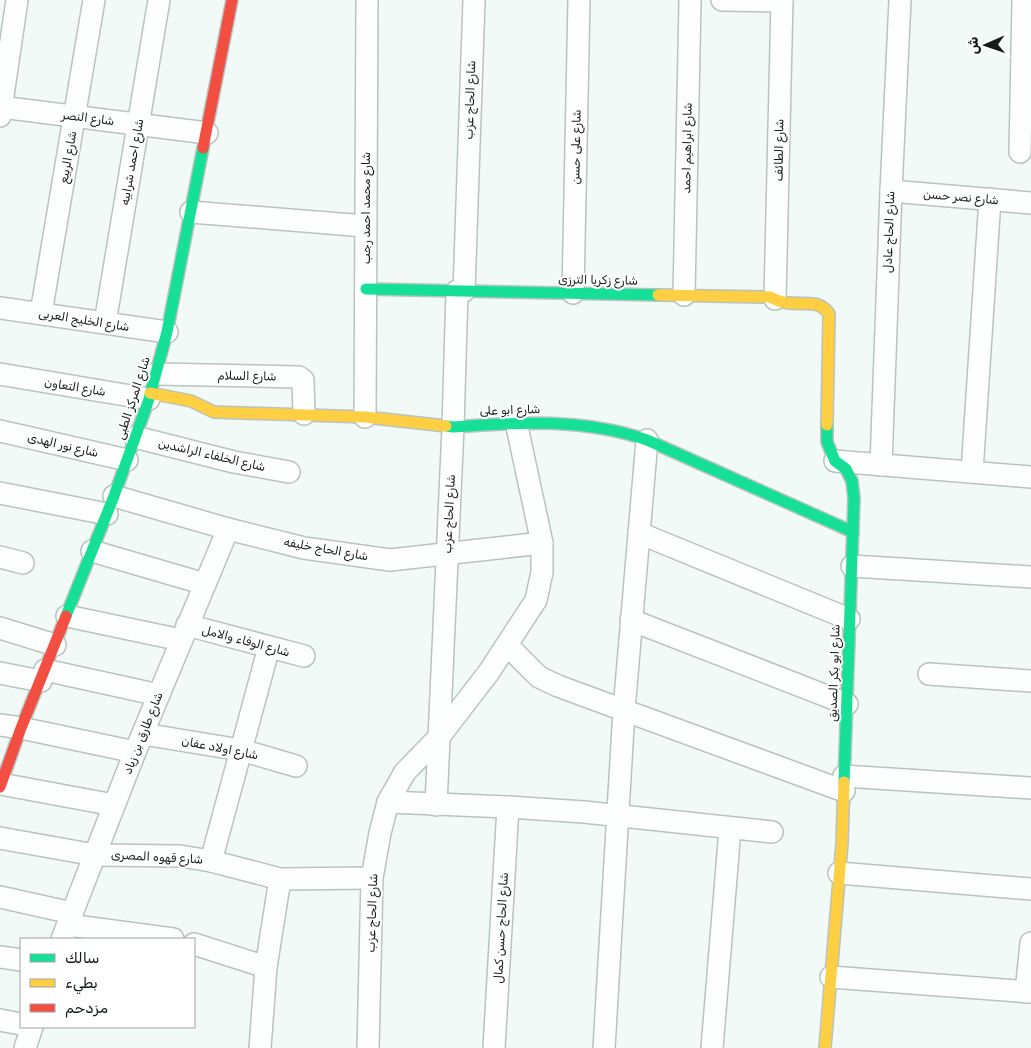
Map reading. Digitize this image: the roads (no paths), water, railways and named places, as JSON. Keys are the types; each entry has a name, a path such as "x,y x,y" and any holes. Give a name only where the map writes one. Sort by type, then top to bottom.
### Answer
{"street":[{"path":"0,110 17,0"},
{"name":"شارع الربيع","path":"40,313 94,0"},
{"name":"شارع احمد شرابيه","path":"105,323 159,0"},
{"name":"شارع المركز الطبى","path":"0,785 110,505 152,389 167,332 232,0"},
{"name":"شارع محمد احمد رجب","path":"365,417 366,0"},
{"name":"شارع الحاج عزب","path":"436,805 474,0"},
{"name":"شارع على حسن","path":"573,293 579,0"},
{"name":"شارع ابراهيم احمد","path":"684,295 690,0"},
{"path":"722,0 782,1"},
{"name":"شارع الحاج عادل","path":"882,465 891,191 900,0"},
{"path":"1020,152 1023,0"},
{"name":"شارع الطائف","path":"775,299 782,1"},
{"name":"شارع النصر","path":"0,110 75,116 207,133"},
{"name":"شارع نصر حسن","path":"891,191 1031,203"},
{"path":"972,472 990,199"},
{"path":"191,212 365,226"},
{"name":"شارع زكريا الترزى","path":"366,289 770,297 779,302 818,304 826,308"},
{"name":"شارع الخليج العربى","path":"0,308 167,332"},
{"name":"شارع ابو بكر الصديق","path":"825,1048 844,783 854,498 852,481 846,469 835,461 827,442 829,314 826,308"},
{"name":"شارع التعاون","path":"0,374 152,389"},
{"name":"شارع السلام","path":"152,389 299,377 303,380 304,414"},
{"name":"شارع ابو على","path":"152,389 191,401 214,412 365,417 453,427 516,422 566,423 624,432 647,440 853,532"},
{"name":"شارع الحاج عزب","path":"368,1048 372,878 388,802 405,772 439,737 489,672 536,600 542,572 542,543 516,422"},
{"name":"شارع نور الهدى","path":"0,431 127,460"},
{"name":"شارع الخلفاء الراشدين","path":"135,437 234,462 289,472"},
{"path":"604,1048 624,710 647,440"},
{"path":"835,461 1031,477"},
{"name":"شارع الحاج خليفه","path":"0,492 110,505 228,529 304,548 390,560 542,543"},
{"name":"شارع طارق بن زياد","path":"67,926 139,743 228,529"},
{"path":"639,533 849,619"},
{"path":"92,551 205,584"},
{"path":"0,557 23,563"},
{"path":"852,566 1031,577"},
{"name":"شارع الوفاء والامل","path":"67,616 269,647 304,656"},
{"path":"631,620 846,704"},
{"path":"0,628 56,645"},
{"path":"506,645 539,677 558,686 624,710 844,783 1031,788"},
{"path":"212,861 269,647"},
{"path":"0,673 43,676 159,694"},
{"path":"929,674 1031,682"},
{"name":"شارع اولاد عفان","path":"0,725 139,743 241,750 296,766"},
{"path":"0,785 114,805"},
{"path":"388,802 508,807 772,832"},
{"name":"شارع الحاج حسن كمال","path":"494,1048 508,807"},
{"path":"712,1048 730,828"},
{"name":"شارع قهوه المصرى","path":"0,838 95,855 180,856 212,861 280,879 372,878"},
{"path":"839,873 1031,889"},
{"path":"260,1048 266,967 280,879"},
{"path":"0,897 67,926 165,938"},
{"path":"831,977 1029,992 1031,943"},
{"path":"195,944 266,967"},
{"path":"0,957 20,960"},
{"path":"0,1020 20,1024"},
{"path":"25,1048 32,1028"}]}
